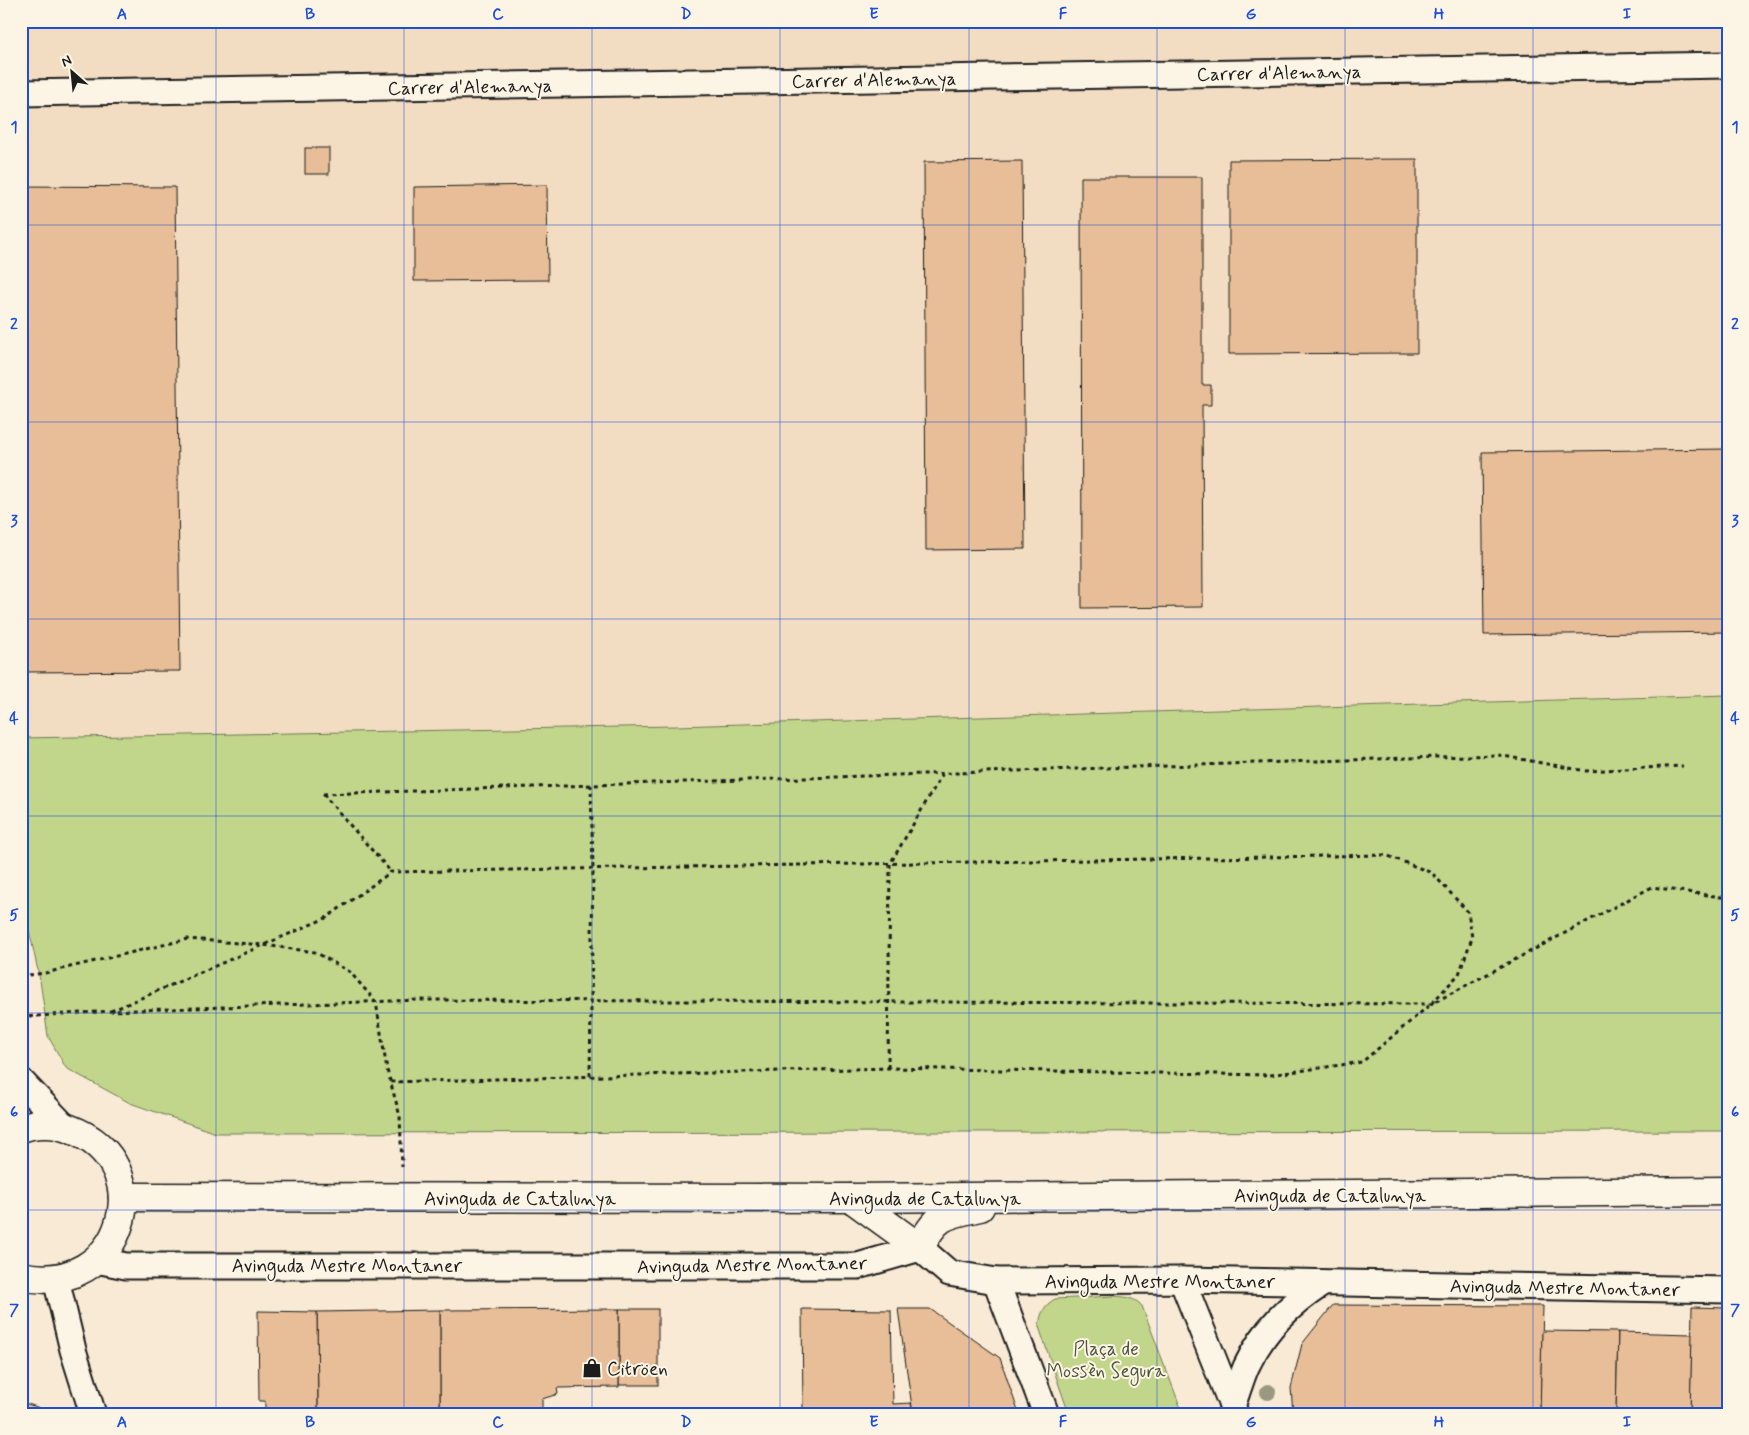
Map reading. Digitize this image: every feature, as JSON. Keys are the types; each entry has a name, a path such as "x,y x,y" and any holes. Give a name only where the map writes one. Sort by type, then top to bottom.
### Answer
{"street":[{"name":"Carrer d'Alemanya","path":"21,93 1728,65"},
{"path":"21,1081 64,1126"},
{"path":"21,1128 48,1124 64,1126 80,1132 105,1152 117,1173 123,1197 119,1225 114,1238 96,1260 77,1273 56,1279 21,1276"},
{"name":"Avinguda de Catalunya","path":"123,1197 850,1198 1728,1192"},
{"path":"850,1198 920,1248 929,1230 946,1214 1020,1197"},
{"name":"Avinguda Mestre Montaner","path":"96,1260 126,1266 858,1266 920,1248 949,1273 996,1281 1182,1280 1728,1290"},
{"path":"56,1279 73,1350 93,1414"},
{"path":"1182,1280 1234,1410"},
{"path":"996,1281 1046,1414"},
{"path":"1234,1410 1246,1368 1259,1342 1275,1322 1298,1299 1323,1283"}],"path":[{"path":"391,872 323,794 1498,755 1586,771 1683,766"},
{"path":"888,1068 890,864 943,773"},
{"path":"590,1076 593,869 591,785"},
{"path":"111,1011 326,918 391,872 1386,855 1432,873 1468,912 1472,938 1460,974 1431,1004 1362,1062 1270,1075 888,1068 390,1082"},
{"path":"21,1017 111,1011 420,1000 1431,1004 1652,887 1728,898"},
{"path":"21,976 45,973 188,939 263,945 315,952 350,972 376,1002 390,1082 400,1116 404,1198"}],"shaded area":[{"path":"21,21 1728,21 1728,695 676,726 21,738"}],"green space":[{"path":"1728,695 1728,1131 216,1133 130,1103 66,1068 48,1036 40,980 21,893 21,738 676,726"},
{"name":"Plaça de Mossèn Segura","path":"1114,1296 1133,1299 1142,1306 1183,1414 1069,1414 1039,1327 1040,1318 1045,1307 1055,1299"}],"building":[{"path":"305,148 329,148 329,174 305,174"},
{"path":"1417,159 1417,353 1229,354 1229,160"},
{"path":"1022,161 1025,549 926,550 924,162"},
{"path":"1081,177 1202,177 1202,385 1211,385 1211,405 1202,405 1203,607 1082,608"},
{"path":"547,185 548,280 414,281 414,187"},
{"path":"21,186 175,187 180,671 21,672"},
{"path":"1728,449 1728,632 1484,635 1482,452"},
{"path":"1333,1305 1543,1306 1540,1414 1293,1414 1291,1388 1302,1344"},
{"path":"1692,1307 1728,1308 1728,1414 1690,1414"},
{"path":"619,1309 658,1309 658,1385 619,1385"},
{"path":"619,1309 619,1387 557,1388 558,1394 542,1399 542,1414 440,1414 440,1310"},
{"path":"802,1309 891,1310 893,1404 911,1403 913,1414 803,1414"},
{"path":"898,1309 930,1309 1000,1358 1019,1414 913,1414"},
{"path":"440,1310 440,1414 318,1414 317,1312"},
{"path":"258,1311 317,1312 318,1414 249,1414 265,1411 265,1401 259,1401"},
{"path":"1542,1331 1618,1332 1616,1414 1540,1414"},
{"path":"1618,1332 1692,1334 1690,1414 1616,1414"},
{"path":"21,1402 37,1407 51,1414 21,1414"}],"place":[{"name":"Citröen","path":"592,1368"}]}
